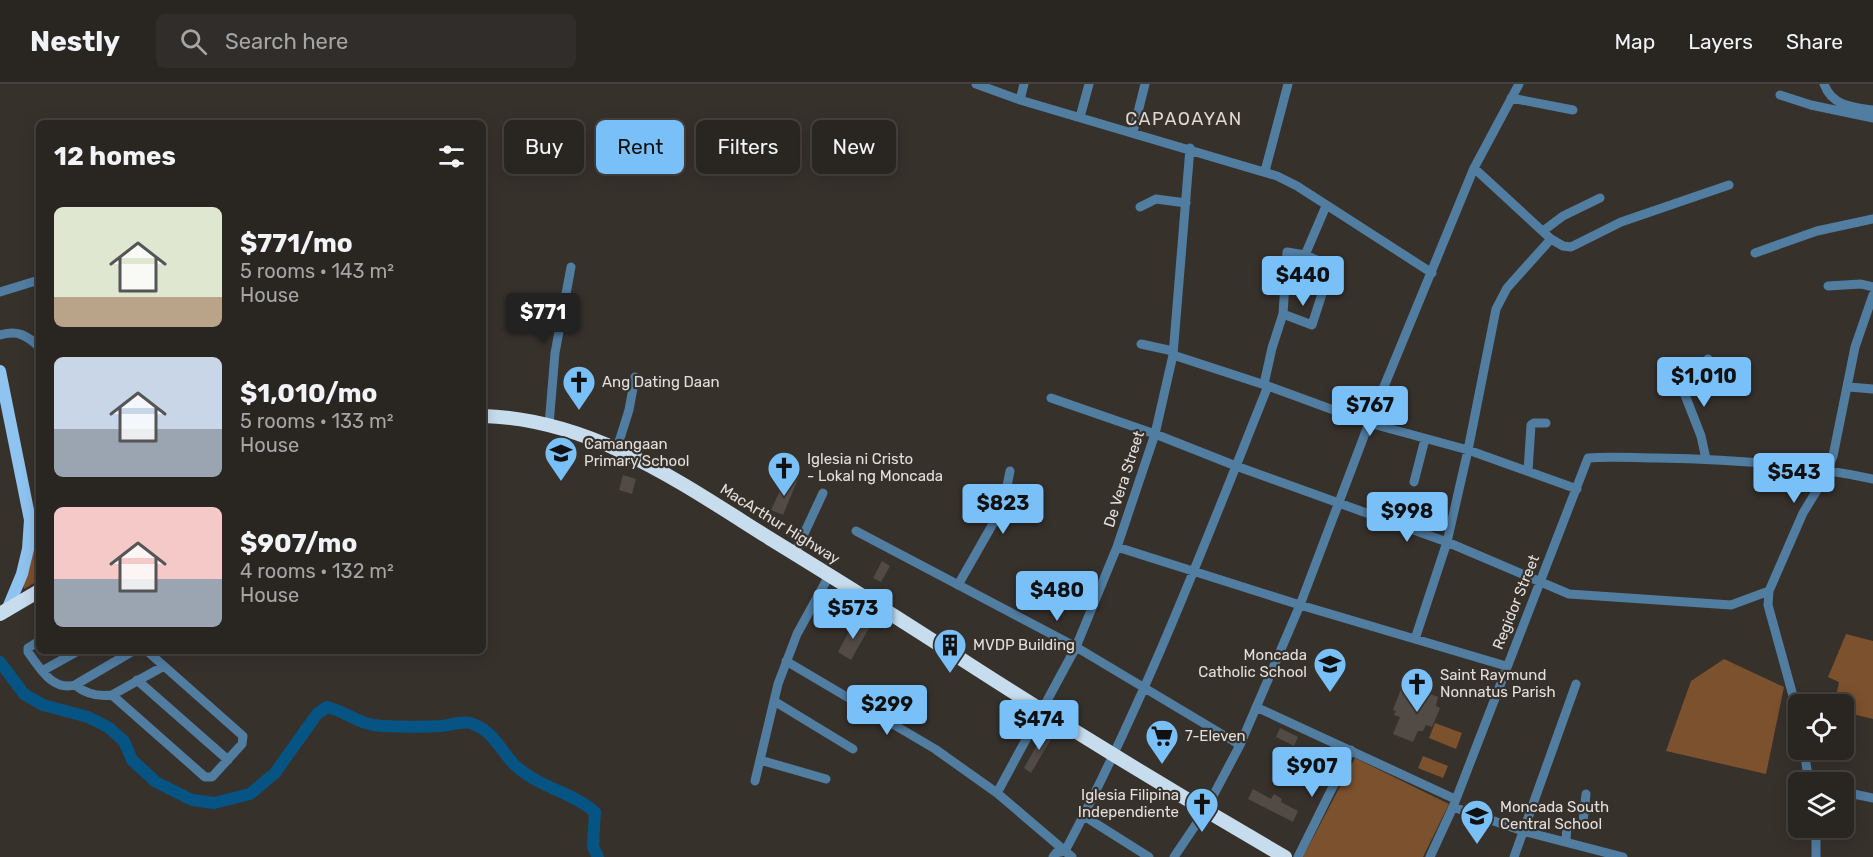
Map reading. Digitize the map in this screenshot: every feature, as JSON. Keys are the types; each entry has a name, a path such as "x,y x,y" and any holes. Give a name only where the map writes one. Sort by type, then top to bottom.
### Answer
{"highway":[{"name":"MacArthur Highway","path":"486,416 524,420 584,435 617,448 670,476 830,574 1113,756 1285,857"},
{"path":"3,612 36,594"}],"main road":[{"path":"0,371 4,417 30,520 28,549 22,574 3,612"},
{"path":"30,520 36,526"}],"street":[{"path":"975,84 1020,100 1265,171 1297,186 1432,273"},
{"path":"1020,100 1024,84"},
{"path":"1080,117 1089,84"},
{"path":"1133,132 1145,84"},
{"path":"1265,171 1288,84"},
{"path":"1174,857 1205,811 1240,745 1300,605 1369,423 1474,168 1519,84"},
{"path":"1824,84 1830,97 1837,102 1873,110"},
{"path":"1780,94 1811,105 1873,118"},
{"path":"1511,98 1573,110"},
{"name":"De Vera Street","path":"997,793 1044,711 1076,647 1117,547 1155,434 1173,353 1190,148"},
{"path":"1474,168 1551,239 1563,246 1571,247 1621,222 1729,185"},
{"path":"1543,231 1563,216 1600,198"},
{"path":"1140,207 1156,199 1186,203"},
{"path":"1305,255 1326,206"},
{"path":"1755,253 1817,231 1873,219"},
{"path":"1414,639 1447,542 1496,309 1507,288 1551,239"},
{"path":"1069,854 1084,816 1146,688 1195,572 1266,385 1272,348 1283,314 1287,252 1305,255 1330,266 1314,323 1310,325 1283,314"},
{"path":"549,425 555,353 571,267"},
{"path":"0,292 36,281"},
{"path":"1828,286 1861,284 1873,287"},
{"path":"1793,694 1768,604 1769,591 1803,513 1828,470 1833,456 1849,387 1855,347 1873,295"},
{"path":"0,335 17,332 25,335 36,344"},
{"path":"1141,344 1266,385 1369,423 1468,450 1577,489"},
{"path":"1708,359 1685,382 1683,390 1701,436 1706,459 1828,470 1873,479"},
{"path":"617,448 629,410 635,377"},
{"path":"1849,387 1873,389"},
{"path":"1051,398 1447,542 1540,582 1580,596 1720,605 1738,604 1769,591"},
{"path":"1528,471 1531,425 1546,423"},
{"path":"1414,482 1425,439"},
{"name":"Regidor Street","path":"1430,857 1454,803 1588,458 1706,459"},
{"path":"958,585 1003,506 1010,471"},
{"path":"1003,506 1024,504 1031,498 1034,491"},
{"path":"795,553 823,493"},
{"path":"856,531 1076,647 1240,745"},
{"path":"1117,547 1300,605 1506,666"},
{"path":"755,781 786,661 797,634 830,574"},
{"path":"36,642 31,645 28,652 42,671 55,683 69,686 75,685 127,654"},
{"path":"42,671 73,654"},
{"path":"112,695 205,777 212,777 228,760 242,744 243,736 150,654"},
{"path":"786,661 935,749 997,793 1069,854"},
{"path":"75,685 99,697 112,695 164,666"},
{"path":"137,680 228,760"},
{"path":"1514,857 1576,684"},
{"path":"774,701 853,749"},
{"path":"1256,707 1351,750 1454,803 1523,831 1623,857"},
{"path":"1298,857 1351,750"},
{"path":"760,760 826,779"},
{"path":"1566,842 1568,824 1580,825 1582,822 1586,794"},
{"path":"1854,794 1873,798"},
{"path":"1084,816 1149,857"},
{"path":"1816,838 1816,857"},
{"path":"1053,857 1056,853 1069,854"}],"shaded area":[{"path":"36,536 36,582 24,589 23,585"},
{"path":"1846,634 1873,641 1873,719 1854,714 1854,694 1836,694 1839,682 1828,677"},
{"path":"1724,659 1784,687 1766,774 1666,751 1691,681"},
{"path":"1435,723 1462,733 1456,749 1429,738"},
{"path":"1423,756 1448,766 1443,778 1418,768"},
{"path":"1355,758 1449,804 1423,857 1303,857"}],"building":[{"name":"Iglesia ni Cristo - Lokal ng Moncada","path":"795,472 800,474 783,515 771,510 786,478 791,480"},
{"path":"623,475 636,479 632,494 619,490"},
{"path":"882,561 890,566 881,582 873,578"},
{"path":"855,620 869,628 851,660 838,652"},
{"name":"Saint Raymund Nonnatus Parish","path":"1407,685 1438,697 1436,706 1440,708 1432,727 1426,725 1423,731 1418,731 1413,742 1393,734 1400,717 1394,715 1396,711 1393,710 1401,689 1405,690"},
{"path":"1280,728 1298,737 1294,746 1276,737"},
{"path":"1046,729 1054,734 1031,773 1024,768"},
{"path":"1253,789 1271,799 1274,794 1282,799 1281,802 1298,811 1293,822 1248,799"}],"waterway":[{"path":"0,662 24,694 43,705 88,717 108,727 124,741 132,760 156,782 192,800 214,803 250,794 275,773 317,714 327,707 374,725 427,727 470,723 491,735 510,760 525,773 576,799 595,812 593,847 598,857"}],"place":[{"name":"Ang Dating Daan","path":"579,411"},
{"name":"Camangaan Primary School","path":"561,482"},
{"name":"Iglesia ni Cristo - Lokal ng Moncada","path":"784,497"},
{"name":"MVDP Building","path":"950,674"},
{"name":"Moncada Catholic School","path":"1330,693"},
{"name":"Saint Raymund Nonnatus Parish","path":"1417,713"},
{"name":"7-Eleven","path":"1162,765"},
{"name":"Iglesia Filipina Independiente","path":"1202,833"},
{"name":"Moncada South Central School","path":"1477,845"}],"district":[{"name":"CAPAOAYAN","path":"1184,119"}]}
